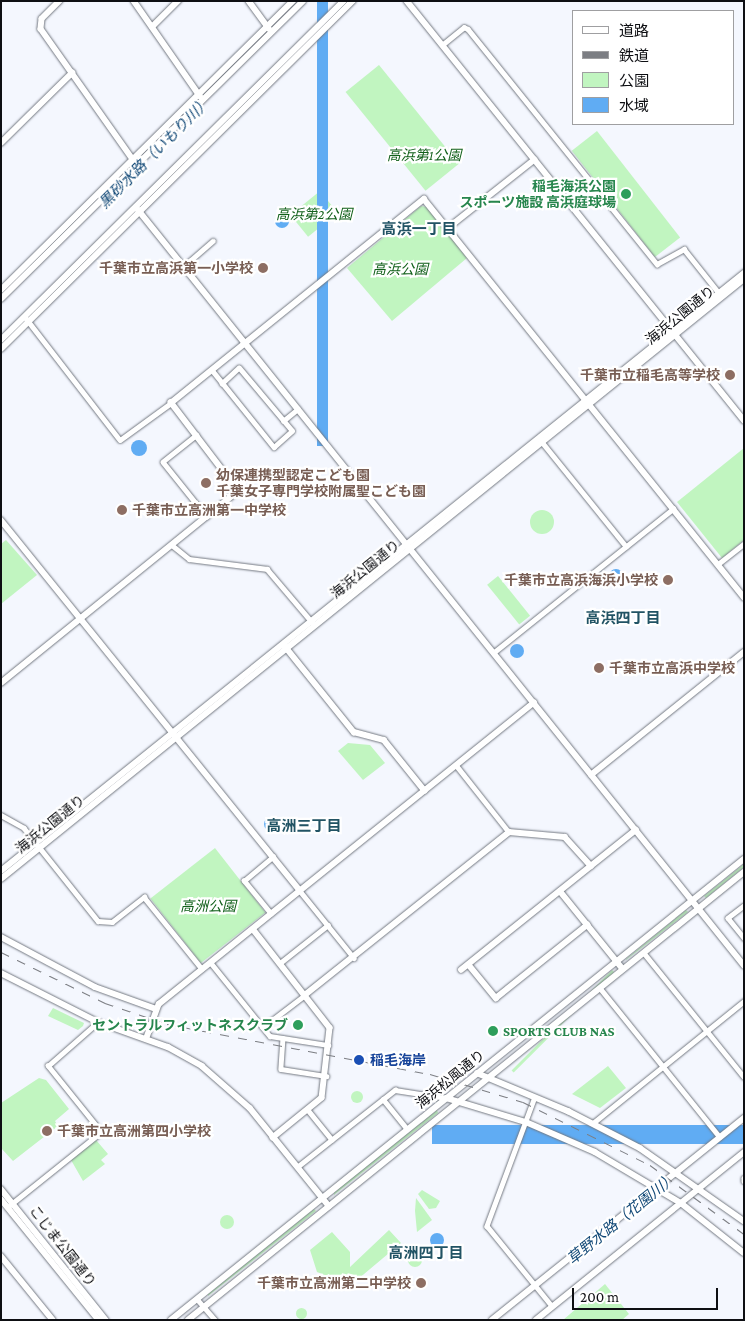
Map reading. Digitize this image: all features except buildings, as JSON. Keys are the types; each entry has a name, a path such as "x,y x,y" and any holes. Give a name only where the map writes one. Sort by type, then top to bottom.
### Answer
{"street":[{"path":"60,1 40,25 135,162"},
{"path":"134,1 202,101"},
{"path":"152,27 178,1"},
{"path":"249,1 272,33"},
{"path":"1,299 293,1"},
{"path":"1,290 202,101 303,1"},
{"path":"1,349 27,319 344,1"},
{"path":"138,209 353,1"},
{"path":"407,1 744,420"},
{"path":"442,45 464,27 468,29 657,264 684,249 720,293"},
{"path":"1,143 72,73"},
{"path":"448,228 534,160"},
{"path":"27,319 120,440 171,403 424,199 744,597"},
{"path":"138,209 744,965"},
{"path":"184,266 213,241"},
{"name":"海浜公園通り","path":"674,333 744,273"},
{"name":"海浜公園通り","path":"1,879 38,846 313,623 744,279"},
{"path":"1,340 27,319"},
{"path":"212,370 222,384 274,447 292,432 239,368 222,384"},
{"name":"海浜公園通り","path":"408,547 542,442 588,402"},
{"path":"1,683 239,489 171,403"},
{"path":"283,421 298,409"},
{"path":"197,434 163,462 207,517"},
{"path":"542,442 626,546"},
{"path":"493,653 673,509"},
{"path":"1,520 354,958"},
{"path":"718,564 744,544"},
{"path":"172,545 189,559 267,569 313,623"},
{"path":"285,646 354,732 384,740 425,791"},
{"path":"591,775 744,652"},
{"path":"146,1039 156,1009 211,962 534,703"},
{"path":"456,765 510,832"},
{"path":"1,815 16,820 98,921 112,922 144,897 202,970"},
{"path":"462,970 636,830"},
{"path":"263,1027 354,958 510,832 564,837 591,866"},
{"name":"海浜公園通り","path":"1,871 38,846"},
{"path":"271,914 244,881 273,857"},
{"name":"海浜松風通り","path":"171,1320 744,859"},
{"name":"海浜松風通り","path":"188,1320 744,872"},
{"path":"560,891 623,969"},
{"path":"744,906 728,918 744,938"},
{"path":"280,964 328,925"},
{"path":"468,965 496,998 588,925"},
{"path":"253,930 328,1023 326,1076 322,1098 273,1138"},
{"path":"1,937 95,987 156,1009"},
{"path":"644,952 744,1077"},
{"path":"211,962 270,1036 328,1046"},
{"path":"1,973 98,1022 146,1039 183,1055 222,1081 273,1138 329,1206"},
{"path":"600,988 720,1137"},
{"path":"593,1123 744,1001"},
{"path":"10,1205 101,1132 48,1066 98,1022"},
{"path":"283,1038 279,1067 326,1076"},
{"path":"477,1073 490,1076 593,1123 676,1172 744,1221"},
{"path":"297,1167 398,1089 446,1098 526,1122 595,1152 657,1187 681,1203 744,1253"},
{"path":"535,1097 487,1226 552,1306"},
{"path":"383,1099 407,1129"},
{"path":"308,1110 332,1140"},
{"path":"492,1320 744,1118"},
{"path":"536,1320 744,1152"},
{"name":"こじま公園通り","path":"1,1189 10,1205 99,1320"},
{"name":"こじま公園通り","path":"1,1199 10,1205 106,1320"},
{"path":"1,1256 53,1320"},
{"path":"197,1299 215,1320"}],"green space":[{"name":"高浜第1公園","path":"379,65 459,164 426,191 346,92"},
{"name":"稲毛海浜公園 スポーツ施設 高浜庭球場","path":"597,131 680,237 655,257 572,151"},
{"name":"高浜第2公園","path":"320,191 338,213 308,237 290,215"},
{"name":"高浜公園","path":"421,206 427,207 467,258 392,321 347,268"},
{"path":"744,448 744,540 722,558 677,502"},
{"path":"542,510 551,513 554,522 551,531 542,534 533,531 530,522 533,513"},
{"path":"6,540 37,575 1,604 1,544"},
{"path":"498,576 530,616 519,624 487,585"},
{"path":"348,743 370,745 385,763 363,780 338,751"},
{"name":"高洲公園","path":"215,848 265,913 201,963 150,898"},
{"path":"744,864 744,867 706,898 704,896"},
{"path":"686,910 688,912 626,960 626,959"},
{"path":"612,970 614,972 514,1073 512,1070"},
{"path":"53,1008 84,1023 83,1026 78,1030 48,1016"},
{"path":"608,1066 626,1088 600,1108 572,1094"},
{"path":"39,1078 46,1080 69,1109 55,1121 58,1126 13,1161 1,1148 1,1103"},
{"path":"359,1091 362,1092 362,1102 355,1103 352,1102 351,1095 352,1092"},
{"path":"437,1110 438,1113 334,1195 334,1192"},
{"path":"96,1140 108,1154 101,1160 105,1164 83,1181 71,1160"},
{"path":"422,1190 440,1201 436,1208 429,1209 418,1194"},
{"path":"416,1198 432,1220 417,1232 415,1211"},
{"path":"314,1209 316,1211 208,1296 208,1294"},
{"path":"227,1215 232,1217 234,1222 232,1227 227,1229 222,1227 220,1222 222,1217"},
{"path":"389,1230 401,1243 345,1290 338,1280 317,1272 310,1250 332,1232 350,1252 350,1267"},
{"path":"424,1246 429,1248 431,1253 429,1258 424,1260 419,1258 417,1253 419,1248"},
{"path":"412,1253 418,1253 422,1260 418,1267 412,1267 408,1263 408,1257"},
{"path":"605,1284 629,1314 622,1320 563,1320"},
{"path":"299,1308 303,1308 306,1313 305,1317 299,1318 296,1315 296,1311"}],"water":[{"path":"317,1 328,1 328,446 317,446"},
{"path":"279,214 285,214 289,221 285,228 279,228 275,224 275,218"},
{"path":"139,440 147,448 139,456 131,448"},
{"path":"613,569 619,569 623,576 619,583 613,583 609,579 609,573"},
{"path":"514,644 520,644 524,651 520,658 514,658 510,654 510,648"},
{"path":"268,817 274,817 278,824 274,831 268,831 264,827 264,821"},
{"path":"432,1125 744,1125 744,1144 432,1144"},
{"path":"434,1233 440,1233 444,1240 440,1247 434,1247 430,1243 430,1237"}],"railway":[{"path":"1,952 105,1003 167,1024 430,1074 523,1102 650,1165 744,1234"}],"place":[{"name":"稲毛海浜公園 スポーツ施設 高浜庭球場","path":"626,194"},
{"name":"千葉市立高浜第一小学校","path":"263,268"},
{"name":"千葉市立稲毛高等学校","path":"730,375"},
{"name":"幼保連携型認定こども園 千葉女子専門学校附属聖こども園","path":"206,483"},
{"name":"千葉市立高洲第一中学校","path":"122,510"},
{"name":"千葉市立高浜海浜小学校","path":"668,580"},
{"name":"千葉市立高浜中学校","path":"599,668"},
{"name":"セントラルフィットネスクラブ","path":"298,1025"},
{"name":"SPORTS CLUB NAS","path":"493,1031"},
{"name":"稲毛海岸","path":"359,1060"},
{"name":"千葉市立高洲第四小学校","path":"47,1131"},
{"name":"千葉市立高洲第二中学校","path":"421,1283"}],"district":[{"name":"高浜一丁目","path":"419,230"},
{"name":"高浜四丁目","path":"623,619"},
{"name":"高洲三丁目","path":"304,827"},
{"name":"高洲四丁目","path":"426,1254"}],"water label":[{"name":"黒砂水路（いもり川）","path":"155,153"},
{"name":"草野水路（花園川）","path":"622,1219"}]}
